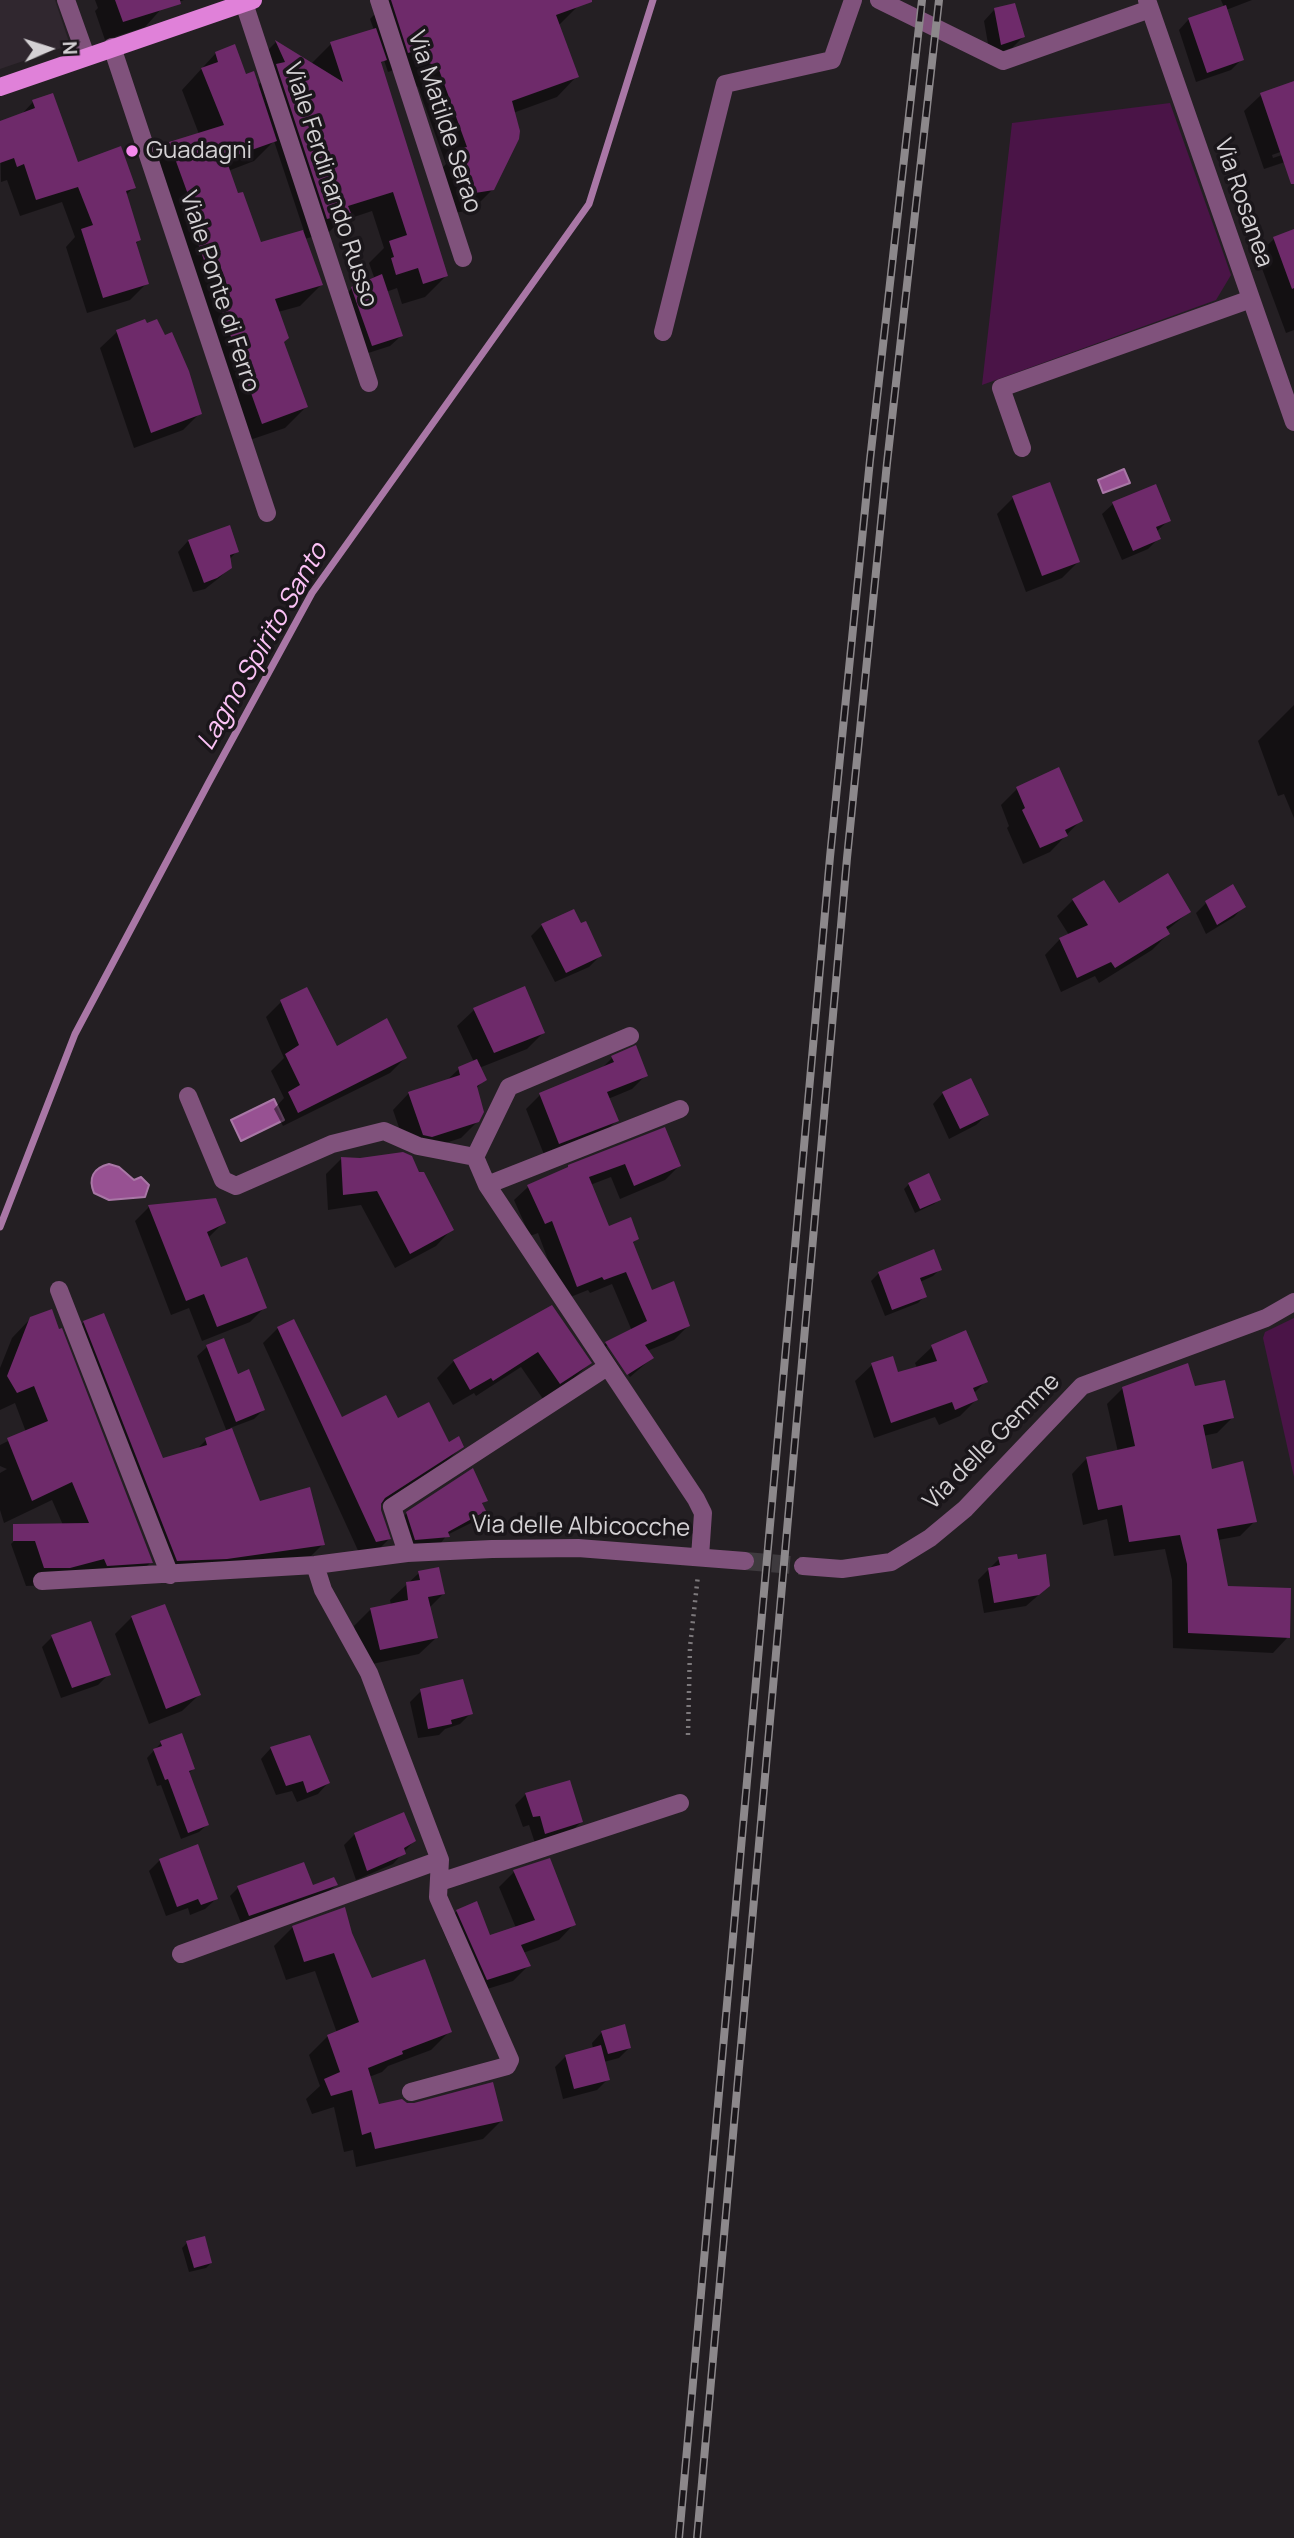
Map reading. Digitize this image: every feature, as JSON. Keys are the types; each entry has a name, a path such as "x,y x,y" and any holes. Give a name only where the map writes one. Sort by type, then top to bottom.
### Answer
{"main road":[{"path":"0,88 249,1"}],"street":[{"path":"66,0 86,56"},
{"name":"Via Matilde Serao","path":"379,0 463,258"},
{"path":"663,332 725,84 832,60 853,0"},
{"path":"878,0 1003,61 1148,4"},
{"name":"Viale Ferdinando Russo","path":"249,1 369,383"},
{"name":"Via Rosanea","path":"1148,4 1294,422"},
{"name":"Viale Ponte di Ferro","path":"112,47 267,513"},
{"path":"1022,448 1001,388 1251,299"},
{"path":"188,1096 223,1180 236,1186 332,1144 384,1131 418,1146 475,1157 509,1087 630,1036"},
{"path":"487,1185 680,1109"},
{"name":"Via delle Albicocche","path":"42,1581 315,1565 407,1553 578,1548 700,1556 703,1513 696,1499 487,1185 475,1157"},
{"path":"59,1290 170,1575"},
{"name":"Via delle Gemme","path":"803,1566 842,1569 891,1562 930,1538 965,1509 1082,1386 1266,1318 1294,1302"},
{"path":"407,1553 392,1507 607,1367"},
{"path":"700,1556 745,1560"},
{"path":"315,1565 323,1590 369,1673 439,1860 438,1897 510,2060 506,2066 411,2092"},
{"path":"440,1882 681,1803"},
{"path":"181,1954 439,1860"}],"path":[{"path":"688,1735 690,1647 700,1556"}],"shaded area":[{"path":"0,0 55,0 70,45 0,69"},
{"path":"1170,103 1231,275 1216,300 982,385 1012,123"},
{"path":"1124,469 1130,483 1103,493 1098,480"},
{"path":"274,1099 284,1120 241,1141 231,1120"},
{"path":"109,1164 119,1167 134,1180 141,1177 149,1185 145,1197 109,1200 94,1193 93,1174"},
{"path":"1294,1318 1294,1477 1263,1338 1265,1332"}],"building":[{"path":"115,0 180,0 181,4 123,22"},
{"path":"391,0 592,0 556,15 579,77 512,101 520,131 519,139 494,190 475,193 458,149 467,147 438,67 422,60 418,50 408,53"},
{"path":"1015,3 1025,37 1001,45 994,8"},
{"path":"1226,5 1244,60 1207,73 1188,18"},
{"path":"376,28 387,60 381,62 448,276 423,284 418,268 396,275 389,241 407,235 393,192 348,206 351,213 327,219 276,64 285,62 275,40 343,82 330,42"},
{"path":"235,44 246,74 254,71 277,141 226,159 238,193 243,192 261,242 303,230 323,285 275,299 289,338 284,342 308,407 262,424 215,292 228,288 219,262 206,266 191,224 198,222 169,142 224,125 201,68 218,62 215,52"},
{"path":"1294,81 1294,184 1291,184 1260,93"},
{"path":"53,93 78,162 121,146 136,188 126,191 141,240 136,242 149,284 103,298 81,229 93,225 78,187 36,200 24,164 17,167 14,158 0,163 0,121 35,108 32,100"},
{"path":"1294,229 1294,288 1292,289 1273,237"},
{"path":"382,274 403,336 372,346 351,287"},
{"path":"145,319 147,323 157,319 165,335 172,332 189,371 202,414 151,433 116,330"},
{"path":"1050,482 1080,562 1042,576 1012,496"},
{"path":"1156,484 1171,521 1156,527 1161,539 1133,551 1112,502"},
{"path":"230,525 239,552 230,555 232,568 204,583 188,540"},
{"path":"1059,767 1083,821 1065,830 1068,836 1040,848 1022,810 1025,808 1016,787"},
{"path":"1168,873 1191,912 1166,927 1170,934 1115,968 1111,962 1077,978 1059,938 1088,925 1072,899 1104,880 1119,903"},
{"path":"1233,884 1246,907 1217,925 1205,901"},
{"path":"574,909 581,923 586,921 602,956 566,973 541,924"},
{"path":"525,986 545,1033 494,1053 473,1008"},
{"path":"307,987 337,1046 387,1018 407,1058 298,1113 288,1092 300,1085 285,1054 299,1045 280,1000"},
{"path":"636,1045 648,1076 607,1092 619,1121 559,1144 539,1093 614,1062 611,1056"},
{"path":"477,1059 487,1080 477,1086 484,1112 479,1122 432,1137 423,1135 408,1092 460,1075 458,1067"},
{"path":"971,1078 989,1115 960,1129 942,1092"},
{"path":"665,1127 681,1166 634,1186 625,1164 589,1177 609,1226 631,1217 639,1239 633,1242 652,1290 674,1281 690,1326 645,1345 654,1358 627,1375 605,1342 647,1321 626,1272 604,1280 602,1277 577,1287 552,1221 545,1224 527,1185 568,1165"},
{"path":"403,1152 412,1156 419,1172 424,1172 454,1230 410,1254 377,1191 343,1195 341,1157 360,1158"},
{"path":"929,1173 941,1200 920,1209 908,1183"},
{"path":"216,1198 226,1223 207,1232 221,1267 247,1257 267,1308 217,1327 204,1294 186,1301 148,1205"},
{"path":"934,1249 942,1270 920,1278 927,1297 892,1310 878,1272"},
{"path":"552,1305 592,1363 560,1384 538,1352 493,1381 491,1378 470,1390 453,1360"},
{"path":"52,1309 59,1329 62,1328 153,1563 107,1566 104,1559 70,1568 44,1568 35,1541 13,1541 13,1524 89,1523 72,1482 32,1501 7,1438 48,1421 34,1386 17,1393 7,1376 30,1317"},
{"path":"104,1313 163,1458 207,1445 205,1438 232,1428 260,1501 310,1487 325,1545 227,1559 177,1561 83,1321"},
{"path":"294,1319 342,1417 386,1395 398,1418 429,1402 449,1442 459,1436 464,1447 385,1498 381,1510 391,1539 376,1542 277,1327"},
{"path":"966,1330 988,1382 973,1388 978,1400 955,1410 952,1402 891,1423 871,1363 893,1356 898,1372 937,1361 931,1345"},
{"path":"224,1338 238,1374 249,1369 265,1410 236,1422 206,1345"},
{"path":"1188,1363 1195,1386 1225,1380 1234,1418 1203,1425 1212,1469 1243,1461 1257,1522 1217,1529 1228,1586 1291,1588 1290,1638 1188,1633 1187,1564 1180,1535 1129,1542 1122,1505 1098,1510 1086,1457 1135,1446 1122,1387"},
{"path":"473,1468 488,1501 482,1503 486,1511 448,1532 450,1537 415,1540 406,1512"},
{"path":"1017,1554 1018,1559 1046,1554 1050,1586 1039,1595 994,1603 988,1568 1000,1565 998,1557"},
{"path":"439,1567 445,1594 428,1597 438,1638 380,1650 370,1608 408,1600 406,1582 420,1580 418,1571"},
{"path":"165,1604 201,1695 166,1709 131,1616"},
{"path":"91,1621 111,1675 72,1688 51,1635"},
{"path":"463,1679 473,1714 451,1720 452,1724 428,1729 420,1689"},
{"path":"182,1733 195,1769 189,1771 209,1825 188,1833 168,1779 165,1780 153,1749 162,1746 160,1741"},
{"path":"310,1735 330,1783 307,1793 303,1781 286,1786 270,1747"},
{"path":"570,1780 583,1822 545,1834 540,1816 533,1817 525,1793"},
{"path":"404,1812 416,1841 404,1848 406,1854 367,1871 354,1833"},
{"path":"198,1844 218,1899 201,1905 198,1899 177,1907 159,1859"},
{"path":"550,1858 576,1925 521,1945 531,1966 487,1980 456,1910 477,1901 490,1935 535,1920 513,1870"},
{"path":"304,1862 313,1885 334,1877 338,1885 249,1916 237,1886"},
{"path":"345,1907 352,1933 372,1978 425,1959 452,2032 402,2051 403,2054 368,2068 379,2104 402,2099 407,2103 414,2103 493,2082 503,2121 375,2149 371,2132 362,2135 352,2090 331,2096 324,2079 340,2072 327,2035 359,2022 334,1953 304,1962 292,1926"},
{"path":"625,2024 631,2048 608,2054 601,2031"},
{"path":"601,2045 610,2080 574,2089 565,2055"},
{"path":"205,2236 212,2263 194,2268 186,2241"}],"waterway":[{"name":"Lagno Spirito Santo","path":"0,1227 75,1034 312,593 589,204 653,0"}],"tunnel":[{"path":"745,1561 803,1566"}],"railway":[{"path":"679,2538 830,857 870,460 922,0"},
{"path":"697,2538 847,858 887,463 939,0"}],"place":[{"name":"Guadagni","path":"132,151"}]}
